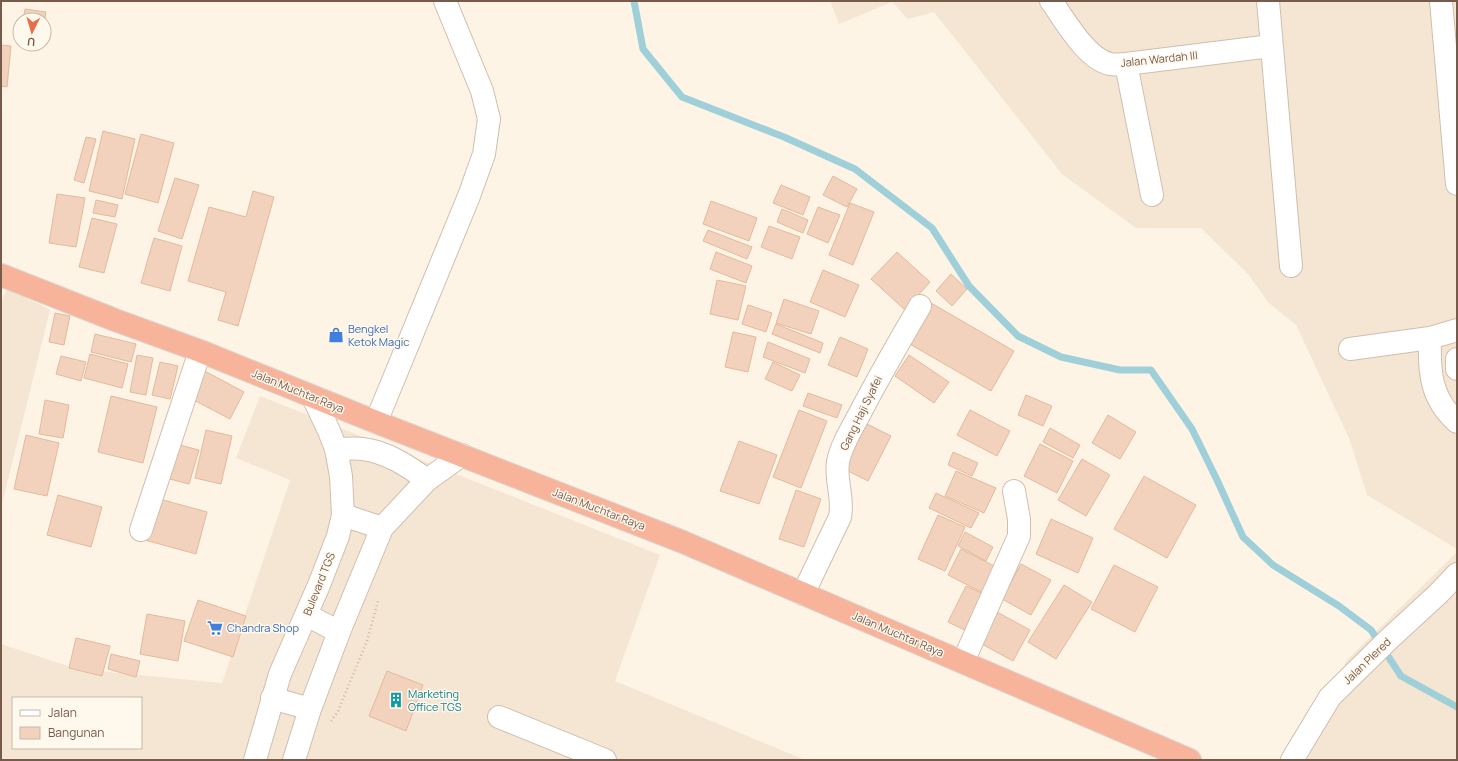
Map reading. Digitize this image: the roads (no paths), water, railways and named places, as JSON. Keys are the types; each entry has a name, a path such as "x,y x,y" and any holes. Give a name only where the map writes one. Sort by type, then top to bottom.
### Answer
{"highway":[{"name":"Jalan Muchtar Raya","path":"1,275 115,320 200,351 376,422 683,542 1190,760"}],"street":[{"path":"376,422 469,196 479,169 488,134 489,119 482,91 445,1"},
{"name":"Jalan Wardah III","path":"1051,1 1085,47 1097,58 1111,65 1271,46"},
{"path":"1268,1 1291,266"},
{"path":"1441,1 1452,59 1457,184"},
{"path":"1126,64 1152,194"},
{"name":"Gang Haji Syafei","path":"803,594 840,517 842,507 838,475 840,454 879,375 920,306"},
{"path":"1350,349 1430,338 1457,330"},
{"path":"1430,338 1430,369 1432,383 1437,397 1443,407 1457,422"},
{"path":"141,530 169,439 200,351"},
{"path":"1457,359 1457,369"},
{"name":"Bulevard TGS","path":"255,760 272,698 289,652 306,615 338,536 343,515 341,476 336,450 313,397"},
{"path":"336,450 363,448 378,452 409,467 427,480"},
{"path":"294,760 310,709 338,632 382,528 427,480 462,455"},
{"path":"963,662 1019,536 1019,519 1014,491"},
{"path":"343,515 382,528"},
{"name":"Jalan Plered","path":"1292,760 1330,697 1356,670 1417,614 1457,574"},
{"path":"306,615 338,632"},
{"path":"272,698 310,709"},
{"path":"499,717 605,760"}],"waterway":[{"path":"634,1 643,49 682,97 784,137 855,169 932,228 969,286 1018,336 1061,357 1120,370 1151,370 1192,429 1243,537 1273,565 1339,606 1371,630 1401,676 1457,707"}],"place":[{"name":"Bengkel Ketok Magic","path":"336,335"},
{"name":"Chandra Shop","path":"215,628"},
{"name":"Marketing Office TGS","path":"396,700"}]}
